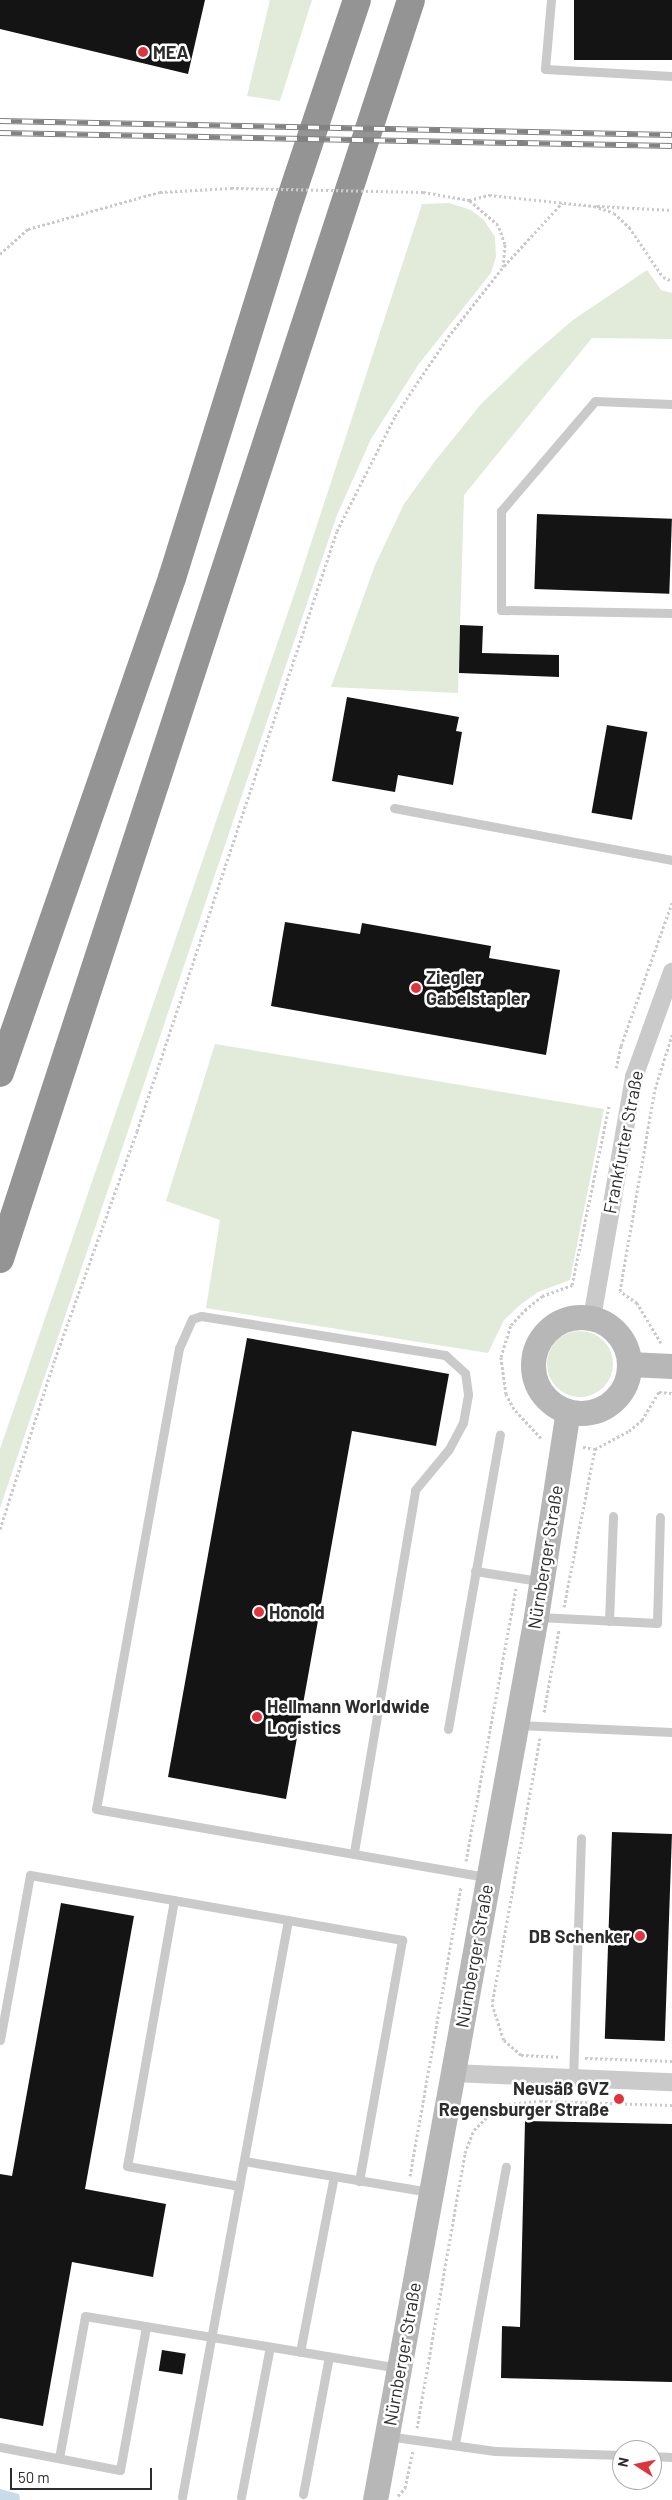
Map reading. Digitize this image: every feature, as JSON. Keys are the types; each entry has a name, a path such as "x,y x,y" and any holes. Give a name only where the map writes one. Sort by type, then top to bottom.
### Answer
{"highway":[{"path":"338,58 346,0"},
{"path":"0,1073 172,578 288,206 357,0"},
{"path":"0,1259 411,0"}],"street":[{"name":"Frankfurter Straße","path":"592,1318 634,1077 672,972"},
{"path":"575,1317 592,1318 616,1331 624,1343 629,1364 624,1386 614,1400 600,1408 585,1413 568,1411 554,1404 542,1392 535,1377 533,1361 537,1345 546,1332 560,1322 575,1317"},
{"path":"629,1364 669,1355"},
{"name":"Nürnberger Straße","path":"375,2500 399,2368 419,2191 453,2073 476,1875 516,1725 536,1617 530,1580 568,1411"},
{"path":"453,2073 672,2082"}],"lane":[{"path":"551,0 545,69 672,76"},
{"path":"672,404 595,401 501,511 501,610 672,613"},
{"path":"394,808 672,860"},
{"path":"354,1852 415,1490 449,1449 463,1423 468,1394 466,1373 445,1355 201,1316 192,1319 179,1348 96,1809 354,1852 476,1875"},
{"path":"448,1729 500,1435"},
{"path":"610,1622 613,1516"},
{"path":"536,1617 561,1620 657,1623 660,1517"},
{"path":"475,1571 530,1580"},
{"path":"516,1725 542,1728 672,1732"},
{"path":"574,2079 581,1838"},
{"path":"0,2040 30,1875 402,1940 358,2180"},
{"path":"174,1900 127,2166 239,2186"},
{"path":"182,2497 288,1920"},
{"path":"244,2161 419,2191"},
{"path":"455,2444 506,2167"},
{"path":"300,2352 334,2176"},
{"path":"59,2458 85,2316 399,2368"},
{"path":"0,2447 120,2470 146,2327"},
{"path":"241,2497 270,2347"},
{"path":"304,2494 329,2357"},
{"path":"387,2436 455,2444 494,2451 612,2455"}],"path":[{"path":"0,254 28,229 160,192 231,188 423,192 469,200 489,195 594,206 672,210"},
{"path":"469,200 498,224 505,244 503,267"},
{"path":"0,1529 54,1359 137,1131 337,532 372,457 395,416 448,337 503,267 563,203"},
{"path":"594,206 614,213 629,227 664,278 672,281"},
{"path":"615,1073 621,1046 672,903"},
{"path":"669,1355 637,1303 620,1291 655,1088 672,1035"},
{"path":"543,1441 510,1401 503,1379 501,1357 511,1325 525,1310 542,1296 572,1285 610,1100"},
{"path":"672,1393 658,1392 642,1420 629,1431 595,1449 561,1620 492,2004 504,2040 521,2055 672,2061"},
{"path":"419,2191 530,1580"},
{"path":"619,2099 619,2104"}],"green space":[{"path":"270,0 312,0 280,101 247,96"},
{"path":"449,203 471,210 484,220 495,237 496,257 491,273 418,365 371,439 337,515 0,1508 0,1449 297,586 422,204"},
{"path":"647,270 661,290 672,293 672,339 592,338 464,495 458,693 331,687 375,565 404,504 435,461 481,404 531,356 573,320"},
{"path":"215,1044 604,1109 570,1280 538,1292 520,1305 504,1320 488,1353 206,1308 220,1220 166,1201"},
{"path":"580,1331 593,1334 603,1341 610,1351 613,1364 610,1377 603,1387 593,1394 580,1397 567,1394 557,1387 550,1377 547,1364 550,1351 557,1341 567,1334"}],"water":[{"path":"0,2489 19,2494 20,2500 0,2500"}],"building":[{"name":"MEA","path":"0,0 205,0 188,74 0,29"},
{"path":"574,0 672,0 672,60 574,60"},
{"path":"537,514 672,519 669,594 534,589"},
{"path":"460,625 483,626 482,653 559,655 559,677 459,673"},
{"path":"347,697 459,717 456,731 462,732 453,785 398,775 395,792 332,781"},
{"path":"607,725 647,732 632,820 592,813"},
{"name":"Ziegler Gabelstapler","path":"285,922 360,934 362,923 491,946 489,958 560,970 546,1055 271,1006"},
{"name":"Honold","path":"247,1338 449,1374 436,1446 352,1431 286,1799 168,1777"},
{"name":"DB Schenker","path":"612,1832 672,1834 665,2041 605,2039"},
{"path":"61,1903 134,1916 85,2189 166,2204 153,2277 72,2262 43,2426 0,2418 0,2174 12,2176"},
{"path":"525,2121 672,2124 672,2382 501,2378 502,2326 520,2327"},
{"path":"162,2350 186,2354 182,2374 159,2371"}],"railway":[{"path":"0,121 672,135"},
{"path":"0,133 672,146"}],"place":[{"name":"MEA","path":"143,52"},
{"name":"Ziegler Gabelstapler","path":"416,988"},
{"name":"Honold","path":"259,1612"},
{"name":"Hellmann Worldwide Logistics","path":"257,1717"},
{"name":"DB Schenker","path":"640,1936"},
{"name":"Neusäß GVZ Regensburger Straße","path":"619,2099"}]}
